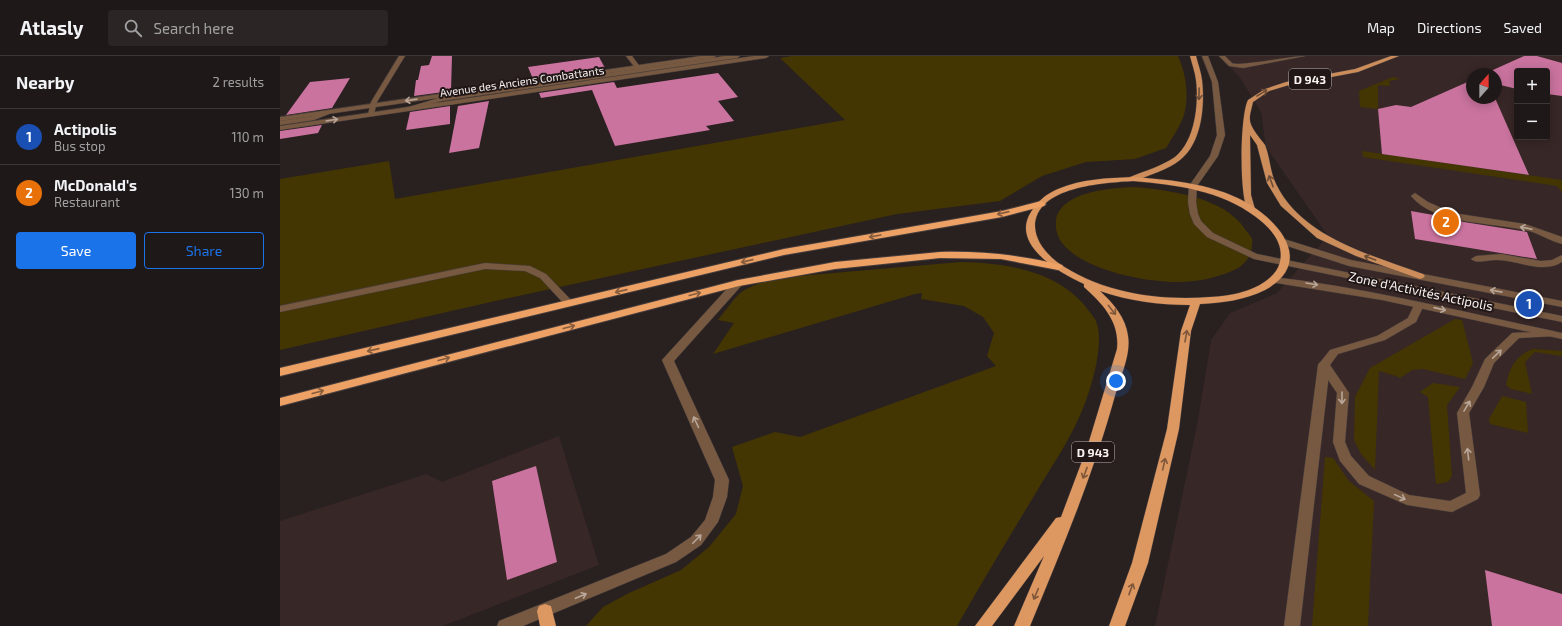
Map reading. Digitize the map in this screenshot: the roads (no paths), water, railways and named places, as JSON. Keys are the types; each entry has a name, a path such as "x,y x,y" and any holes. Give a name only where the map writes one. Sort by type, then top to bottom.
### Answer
{"highway":[{"path":"280,372 784,252 1002,214 1040,204 1057,193 1078,185 1104,180 1133,178 1193,186 1232,200 1251,209 1270,223 1284,242 1286,251 1285,263 1281,272 1273,280 1254,291 1228,299 1196,302 1157,300 1119,294 1085,282 1058,267 1040,250 1031,233 1032,218 1040,204"},
{"path":"280,402 738,283 782,273 841,264 928,256 980,255 1016,258 1058,267"},
{"name":"D 943","path":"1022,626 1071,509 1101,429 1119,362 1123,338 1117,317 1103,299 1085,282"},
{"path":"1117,626 1140,563 1173,428 1186,331 1196,302"},
{"path":"983,626 1071,509"}],"main road":[{"path":"1133,178 1179,158 1186,149 1195,131 1199,104 1199,80 1193,56"},
{"name":"D 943","path":"1251,209 1247,195 1246,125 1246,116 1250,101 1267,90 1288,83 1356,71 1392,57"},
{"path":"1246,125 1261,145 1271,183 1286,206 1320,236 1359,254 1420,276"}],"street":[{"path":"372,110 402,56"},
{"path":"628,56 638,68"},
{"name":"Avenue des Anciens Combattants","path":"280,128 372,110 713,56"},
{"path":"405,109 442,99 737,56"},
{"name":"Avenue des Anciens Combattants","path":"280,119 327,113 405,109 766,56"},
{"path":"1205,56 1215,82 1221,135 1214,156 1193,186 1192,202 1197,222 1210,234 1254,256 1562,319"},
{"path":"1222,56 1227,62 1236,66 1302,56"},
{"path":"280,123 314,118 327,113"},
{"path":"1415,196 1420,201 1439,212 1525,227 1547,234 1562,241"},
{"name":"Zone d'Activités Actipolis","path":"1284,242 1349,263 1562,304"},
{"path":"1476,259 1501,257 1544,265 1552,264 1562,258"},
{"path":"280,309 485,266 528,268 543,276 569,303"},
{"name":"Zone d'Activités Actipolis","path":"1273,280 1316,284 1558,335"},
{"path":"505,626 546,618 671,558 696,541 711,522 720,497 722,480 668,360 679,350 738,283"},
{"path":"1292,626 1324,365 1334,352 1381,338 1412,320 1419,305"},
{"path":"1324,365 1343,393 1339,442 1345,458 1364,480 1407,500 1452,507 1473,495 1463,413 1478,387 1489,362 1516,336 1558,335"}],"place":[{"name":"McDonald's","path":"1446,222"},
{"name":"Actipolis","path":"1529,304"}]}
